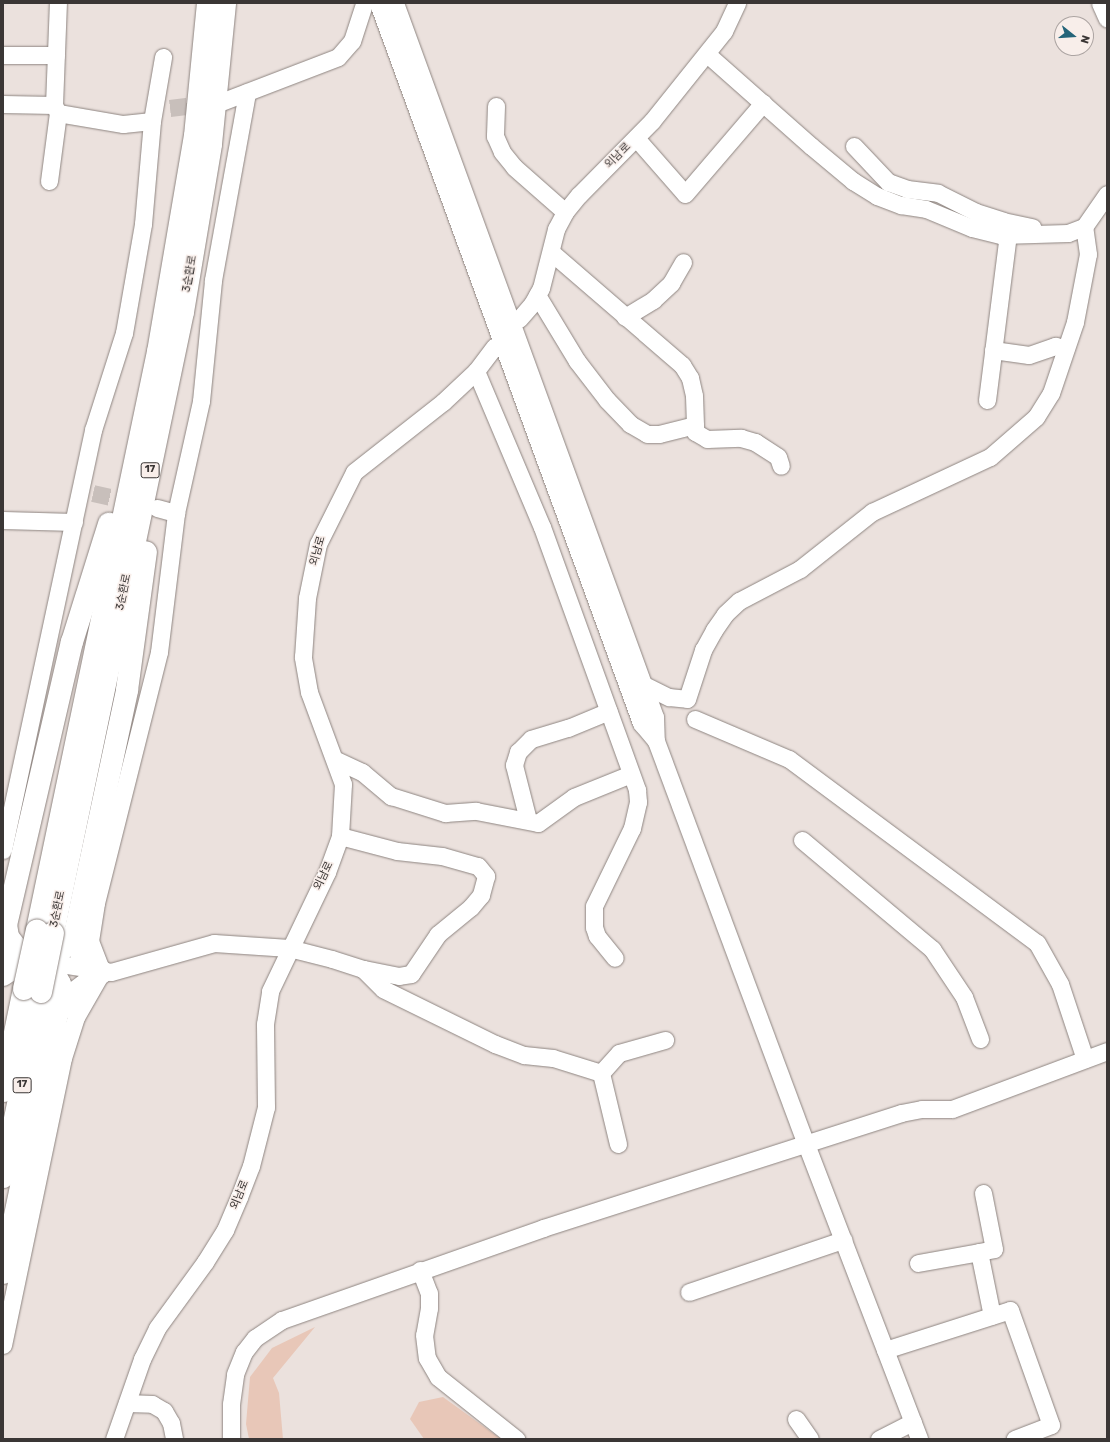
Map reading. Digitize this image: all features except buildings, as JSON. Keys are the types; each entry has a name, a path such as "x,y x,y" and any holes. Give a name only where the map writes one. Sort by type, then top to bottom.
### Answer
{"highway":[{"name":"3순환로","path":"155,408 195,136 208,3"},
{"name":"3순환로","path":"3,1177 33,990 155,408 202,204 219,79 225,3"},
{"path":"3,1273 59,1011 61,993 58,979 53,970 27,956 13,945 6,933 5,923 72,642 155,408"},
{"path":"59,1011 73,994 102,972 80,954 75,942 75,934 132,662 155,408"},
{"path":"3,975 15,967 39,962 63,951 75,934"},
{"name":"3순환로","path":"3,1091 33,990"}],"street":[{"path":"49,181 56,109 58,3"},
{"path":"221,102 338,57 352,41 364,3"},
{"path":"378,3 578,528 644,685 656,717 656,741 806,1144 919,1439"},
{"path":"395,3 578,528 640,723 656,741"},
{"name":"외남로","path":"519,319 537,295 551,252 556,229 566,212 652,122 724,31 738,3"},
{"path":"1100,3 1107,19"},
{"path":"707,54 853,181 877,196 901,205 926,209 972,228 1008,234 1068,233 1084,227 1107,194"},
{"path":"3,55 56,55"},
{"path":"3,850 74,522 87,491 92,430 124,333 143,224 159,112 163,57"},
{"path":"102,972 90,941 108,846 146,709 159,652 176,513 202,401 213,280 247,92"},
{"path":"636,138 685,194 762,103"},
{"path":"3,104 56,109 123,124 159,112"},
{"path":"496,106 495,136 502,152 514,167 566,212"},
{"path":"854,146 888,182 907,190 937,186 976,212 1003,222 1033,227 1084,227"},
{"path":"644,685 669,697 687,699 703,650 725,614 739,601 800,569 872,512 990,456 1036,417 1051,393 1076,322 1088,254 1084,227"},
{"path":"987,400 1008,234"},
{"path":"551,252 682,365 690,378 694,396 695,432 707,439 741,438 755,442 778,457 781,466"},
{"path":"625,317 653,300 671,283 683,262"},
{"path":"537,295 577,361 607,400 630,424 647,434 659,434 694,425"},
{"path":"994,350 1029,355 1054,346 1066,348"},
{"name":"외남로","path":"114,1439 142,1359 157,1328 225,1230 251,1166 266,1107 266,1008 275,976 327,872 340,836 344,784 309,692 303,657 308,598 318,544 354,472 423,420 476,371 494,347"},
{"path":"476,371 547,541 631,774 638,802 637,815 599,892 594,911 597,936 615,958"},
{"path":"157,508 176,513"},
{"path":"3,520 74,522"},
{"path":"547,541 578,528"},
{"path":"528,820 514,765 518,752 531,739 568,728 609,711"},
{"path":"695,719 789,759 1037,943 1060,984 1084,1059"},
{"path":"336,760 362,772 391,796 445,813 476,811 538,823 574,797 631,774"},
{"path":"3,955 102,972 136,967 214,943 289,948 363,969 400,976 411,974 438,934 471,907 481,895 486,876 478,866 442,856 397,851 340,836"},
{"path":"802,840 932,949 964,997 980,1039"},
{"path":"363,969 383,989 495,1044 524,1055 554,1058 602,1072"},
{"path":"3,1345 63,1058 76,1017 102,972"},
{"path":"602,1072 632,1038"},
{"path":"619,1053 665,1040"},
{"path":"231,1439 231,1404 235,1374 244,1352 255,1338 282,1320 420,1270 901,1113 922,1109 952,1109 1107,1051"},
{"path":"602,1072 618,1144"},
{"path":"918,1263 994,1249 983,1193"},
{"path":"689,1292 843,1240"},
{"path":"979,1252 992,1316"},
{"path":"420,1270 429,1293 429,1308 424,1335 426,1358 438,1377 516,1439"},
{"path":"885,1350 1010,1310 1051,1426 1015,1439"},
{"path":"127,1403 152,1404 164,1411 171,1423 174,1439"},
{"path":"796,1419 810,1439"},
{"path":"879,1439 913,1422"}],"shaded area":[{"path":"315,1327 273,1378 279,1393 283,1439 249,1439 246,1424 250,1377 272,1348"},
{"path":"443,1397 501,1439 424,1439 410,1419 419,1402"}],"tunnel":[{"path":"170,108 209,103"},
{"path":"93,493 138,503"}]}
